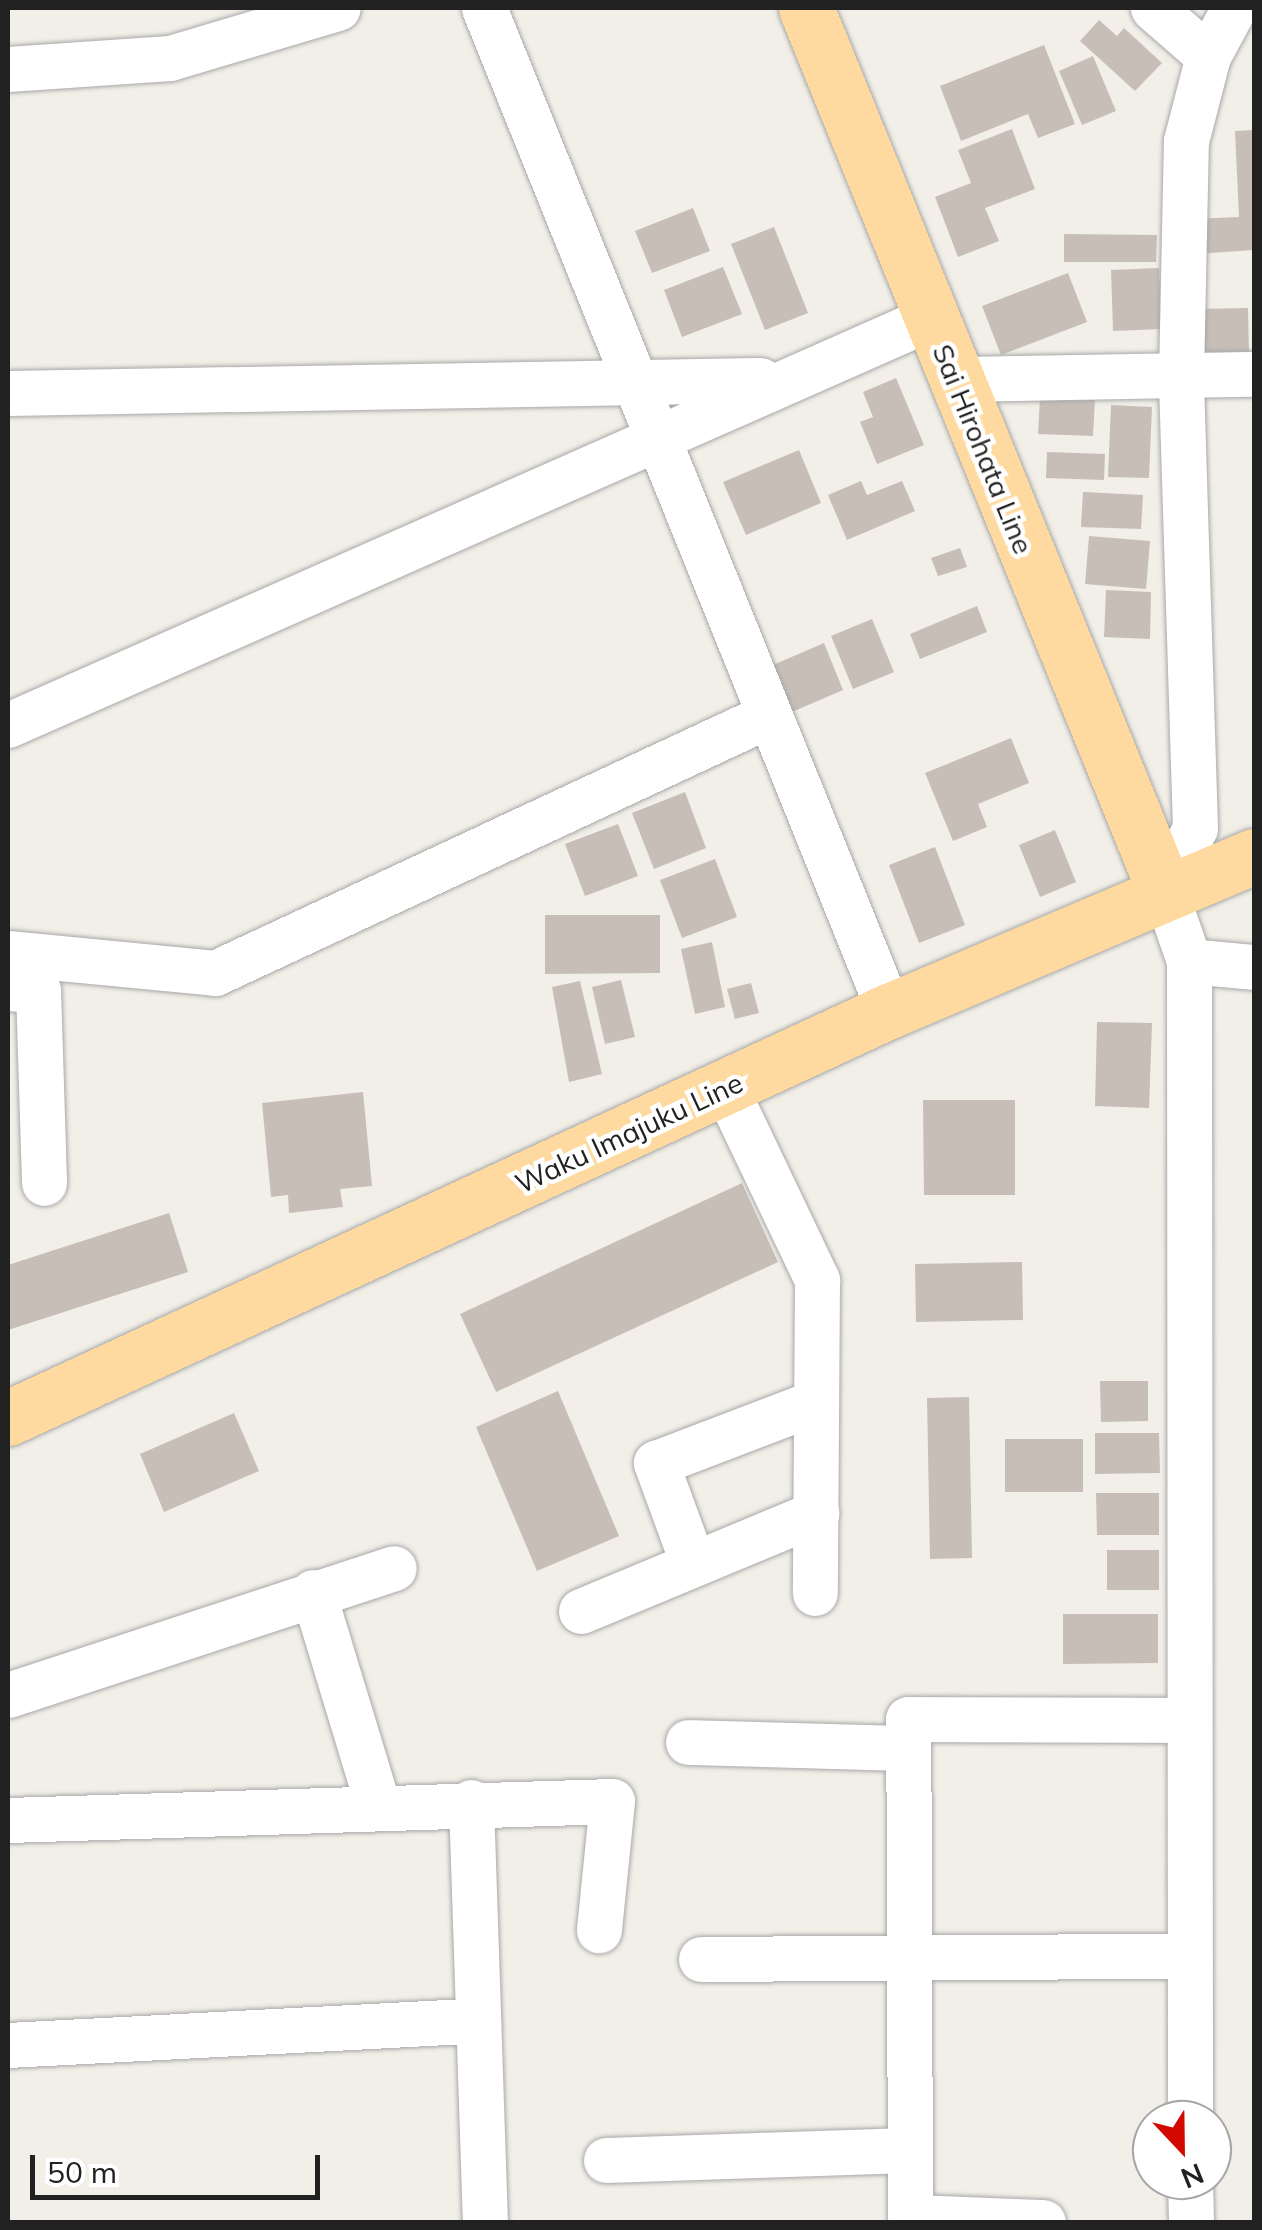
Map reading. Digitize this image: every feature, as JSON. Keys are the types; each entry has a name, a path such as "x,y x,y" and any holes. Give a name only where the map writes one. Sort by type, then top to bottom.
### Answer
{"main road":[{"name":"Sai Hirohata Line","path":"806,8 1164,889"},
{"name":"Waku Imajuku Line","path":"8,1418 889,1011 1164,889 1254,856"}],"street":[{"path":"8,69 170,58 256,21 338,8"},
{"path":"484,8 889,1011"},
{"path":"1153,8 1208,56"},
{"path":"1190,2100 1186,1720 1189,960 1164,889 1195,828 1181,376 1186,142 1208,56 1234,8"},
{"path":"8,725 774,380 930,318"},
{"path":"954,379 1254,374"},
{"path":"8,394 634,379 774,380"},
{"path":"8,953 214,973 769,715"},
{"path":"1189,960 1254,967"},
{"path":"8,988 38,990 44,1183"},
{"path":"726,1089 817,1280 815,1592"},
{"path":"693,1564 656,1463 816,1402"},
{"path":"581,1611 816,1513"},
{"path":"8,1695 394,1568"},
{"path":"313,1592 378,1806"},
{"path":"1043,2222 910,2217 908,1719 1186,1720"},
{"path":"688,1742 908,1748"},
{"path":"8,1820 471,1802 612,1801 599,1930"},
{"path":"471,1802 484,2222"},
{"path":"701,1959 1188,1956"},
{"path":"8,2045 478,2020"},
{"path":"606,2160 909,2150"}],"building":[{"path":"1099,20 1117,36 1124,28 1162,63 1135,91 1080,41"},
{"path":"1044,45 1075,124 1038,138 1028,114 961,141 940,86"},
{"path":"1093,56 1116,111 1082,125 1059,71"},
{"path":"1012,129 1035,189 985,208 999,241 958,257 935,197 971,183 958,150"},
{"path":"1254,130 1254,250 1195,254 1193,219 1239,217 1235,131"},
{"path":"693,208 710,251 652,273 635,231"},
{"path":"774,227 808,313 765,330 731,244"},
{"path":"1064,234 1157,235 1156,262 1064,262"},
{"path":"723,267 742,314 682,337 664,290"},
{"path":"1159,268 1162,329 1113,331 1111,270"},
{"path":"1068,273 1087,322 1001,355 982,306"},
{"path":"1248,308 1249,353 1191,354 1191,309"},
{"path":"896,378 924,445 877,464 860,422 873,417 863,392"},
{"path":"1040,397 1095,399 1093,436 1038,434"},
{"path":"1111,405 1152,407 1149,478 1108,477"},
{"path":"799,450 821,503 746,535 723,482"},
{"path":"1047,452 1105,454 1104,480 1046,478"},
{"path":"861,481 867,495 902,481 915,511 847,540 828,495"},
{"path":"1083,492 1143,495 1141,529 1081,527"},
{"path":"1089,536 1150,541 1146,589 1085,584"},
{"path":"960,548 967,567 938,576 931,558"},
{"path":"1106,590 1151,592 1150,639 1104,637"},
{"path":"977,606 987,632 920,659 910,634"},
{"path":"872,619 894,672 853,689 831,636"},
{"path":"824,643 843,690 785,715 766,668"},
{"path":"1011,738 1029,783 978,804 987,827 953,841 925,773"},
{"path":"685,792 706,848 654,869 632,813"},
{"path":"618,824 638,876 585,896 565,844"},
{"path":"1055,830 1076,882 1040,897 1019,845"},
{"path":"935,847 965,925 919,943 889,865"},
{"path":"715,859 737,917 682,938 660,880"},
{"path":"545,915 660,915 660,973 545,974"},
{"path":"712,942 725,1007 695,1014 681,949"},
{"path":"621,980 635,1037 605,1044 592,987"},
{"path":"580,981 602,1074 569,1082 552,987"},
{"path":"751,983 759,1013 735,1019 727,989"},
{"path":"1097,1022 1152,1023 1149,1108 1095,1106"},
{"path":"363,1092 372,1186 340,1189 343,1207 289,1213 288,1195 271,1197 262,1103"},
{"path":"923,1100 1015,1100 1015,1195 924,1195"},
{"path":"742,1183 778,1262 496,1392 460,1314"},
{"path":"169,1213 188,1272 8,1330 8,1265"},
{"path":"1022,1262 1023,1320 916,1322 915,1264"},
{"path":"1100,1381 1148,1381 1148,1421 1101,1422"},
{"path":"558,1391 619,1536 537,1571 476,1427"},
{"path":"969,1397 972,1558 930,1559 927,1398"},
{"path":"234,1413 259,1471 164,1512 140,1454"},
{"path":"1095,1433 1159,1433 1160,1473 1095,1474"},
{"path":"1005,1439 1083,1439 1083,1492 1005,1492"},
{"path":"1096,1493 1159,1493 1159,1535 1097,1535"},
{"path":"1107,1550 1159,1550 1159,1590 1107,1590"},
{"path":"1063,1614 1158,1614 1158,1663 1063,1664"}]}
